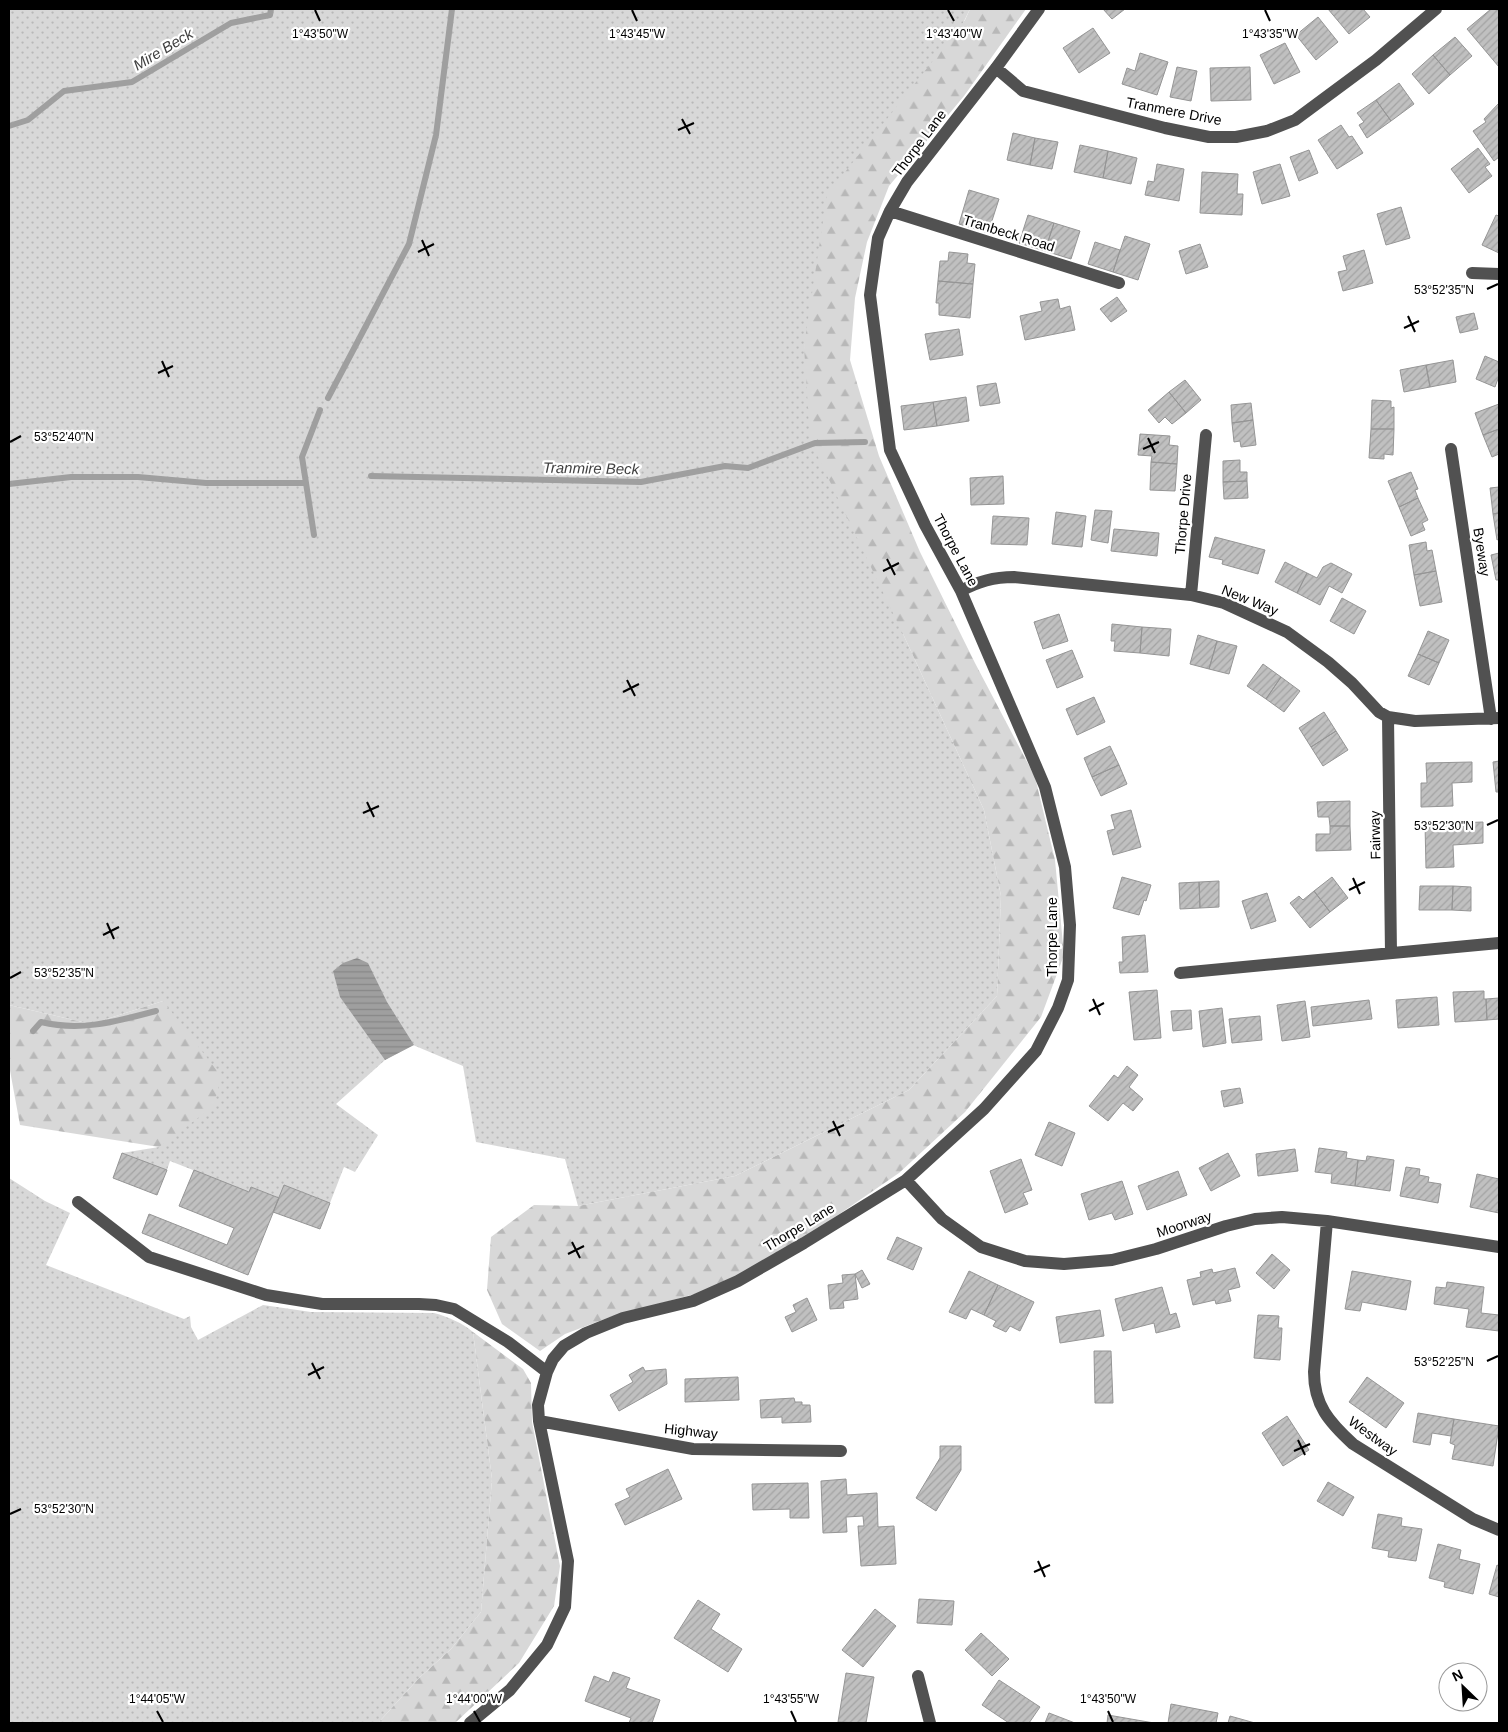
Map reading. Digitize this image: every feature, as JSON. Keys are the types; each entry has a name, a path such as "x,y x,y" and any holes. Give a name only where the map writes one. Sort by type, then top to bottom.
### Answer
{"street":[{"name":"Thorpe Lane","path":"470,1723 510,1690 547,1644 565,1607 568,1561 539,1421 538,1405 547,1372 553,1359 564,1346 586,1333 623,1318 693,1301 738,1281 906,1180 984,1109 1036,1051 1058,1008 1068,980 1070,925 1065,868 1045,788 961,591 925,525 890,450 870,295 878,238 890,211 907,182 996,68 1039,9"},
{"name":"Tranmere Drive","path":"996,68 1023,91 1165,128 1209,136 1236,137 1267,131 1295,120 1376,60 1436,9"},
{"name":"Tranbeck Road","path":"890,211 1119,283"},
{"path":"1472,273 1499,274"},
{"name":"Thorpe Drive","path":"1191,595 1206,435"},
{"name":"Byeway","path":"1451,449 1495,718"},
{"name":"New Way","path":"961,591 984,580 1014,577 1191,595 1224,603 1287,632 1328,662 1352,683 1379,712 1388,717"},
{"path":"1388,717 1415,721 1495,718"},
{"name":"Fairway","path":"1388,717 1391,953"},
{"path":"1180,973 1499,943"},
{"name":"Moorway","path":"906,1180 942,1219 981,1247 1025,1261 1064,1264 1112,1260 1156,1249 1226,1226 1255,1219 1282,1217 1327,1221 1499,1247"},
{"path":"78,1202 149,1257 266,1295 322,1304 419,1304 454,1309 508,1342 547,1372"},
{"name":"Westway","path":"1327,1221 1314,1372 1314,1388 1327,1416 1337,1429 1353,1444 1473,1519 1499,1530"},
{"name":"Highway","path":"539,1421 693,1449 841,1451"},
{"path":"918,1676 930,1723"}],"green space":[{"path":"9,9 970,9 804,346 904,636 984,810 1001,896 997,996 909,1090 735,1176 578,1206 565,1159 476,1142 463,1066 413,1045 385,1060 336,1104 378,1135 355,1172 344,1167 330,1203 284,1185 279,1198 251,1187 249,1192 170,1161 167,1170 122,1153 159,1147 163,1001 91,1024 9,1005"},
{"path":"970,9 1026,9 964,96 889,186 867,242 855,298 850,360 879,456 920,552 975,663 1035,777 1055,860 1064,955 1041,1017 965,1112 899,1173 758,1270 702,1292 610,1317 565,1334 540,1351 502,1324 487,1290 491,1237 534,1205 578,1206 735,1176 909,1090 997,996 1001,896 984,810 904,636 810,440 804,346 827,195 965,20"},
{"path":"163,1001 221,1076 214,1106 159,1147 20,1125 9,1065 9,1005 91,1024"},
{"path":"9,1178 45,1201 70,1213 46,1265 184,1319 190,1316 191,1327 198,1340 263,1305 311,1312 434,1313 445,1316 473,1332 492,1479 481,1612 451,1649 419,1678 378,1723 9,1723"},
{"path":"473,1332 523,1369 531,1383 532,1422 560,1566 554,1606 519,1663 455,1723 378,1723 419,1678 451,1649 481,1612 492,1479"}],"shaded area":[{"path":"357,958 368,963 387,1002 414,1045 385,1060 340,997 333,971 343,963"}],"building":[{"path":"1103,9 1125,9 1112,19"},
{"path":"1328,9 1363,9 1370,17 1349,34"},
{"path":"1491,9 1499,10 1499,67 1467,29"},
{"path":"1318,17 1338,42 1316,60 1296,35"},
{"path":"1093,28 1110,53 1079,73 1063,48"},
{"path":"1455,37 1472,56 1450,75 1433,55"},
{"path":"1285,43 1300,72 1274,84 1260,55"},
{"path":"1140,53 1168,62 1157,95 1122,84 1127,68 1135,71"},
{"path":"1433,55 1450,75 1429,94 1412,74"},
{"path":"1177,67 1197,71 1191,101 1170,97"},
{"path":"1250,67 1251,100 1211,101 1210,68"},
{"path":"1399,83 1414,104 1391,121 1376,100"},
{"path":"1376,100 1391,121 1367,138 1359,125 1364,122 1357,113"},
{"path":"1499,103 1499,157 1494,161 1473,131 1486,122 1484,119"},
{"path":"1341,125 1349,137 1352,136 1363,153 1337,169 1318,140"},
{"path":"1013,133 1035,138 1030,165 1007,160"},
{"path":"1035,138 1058,142 1052,169 1030,165"},
{"path":"1080,145 1108,151 1103,178 1074,172"},
{"path":"1478,148 1490,164 1485,167 1492,176 1469,193 1451,169"},
{"path":"1309,150 1318,173 1299,181 1290,157"},
{"path":"1108,151 1137,158 1131,184 1103,178"},
{"path":"1157,164 1184,169 1179,201 1145,195 1148,181 1154,182"},
{"path":"1280,164 1290,196 1262,204 1253,172"},
{"path":"1202,172 1238,174 1237,194 1243,194 1242,215 1200,213"},
{"path":"969,190 999,199 988,233 959,224"},
{"path":"1401,207 1410,238 1386,245 1377,214"},
{"path":"1028,215 1054,223 1045,251 1019,243"},
{"path":"1496,215 1499,216 1499,253 1482,245"},
{"path":"1054,223 1080,231 1071,259 1045,251"},
{"path":"1125,236 1150,244 1138,280 1113,272"},
{"path":"1095,242 1120,250 1113,272 1088,264"},
{"path":"1200,244 1208,267 1186,274 1179,251"},
{"path":"1364,250 1373,283 1343,291 1338,272 1347,270 1343,256"},
{"path":"949,252 968,254 967,263 975,264 973,284 938,281 940,261 948,261"},
{"path":"938,281 973,284 970,318 939,315 939,303 936,303"},
{"path":"1117,297 1127,311 1111,322 1100,309"},
{"path":"1058,299 1060,309 1070,306 1075,330 1025,340 1020,316 1042,311 1040,302"},
{"path":"1474,313 1478,329 1460,333 1456,317"},
{"path":"959,329 963,355 930,360 925,334"},
{"path":"1485,356 1499,362 1499,376 1495,387 1476,379"},
{"path":"1453,360 1456,382 1430,387 1426,365"},
{"path":"1426,365 1430,387 1404,392 1400,370"},
{"path":"1185,380 1201,400 1186,413 1169,392"},
{"path":"996,383 1000,403 980,406 977,386"},
{"path":"1169,392 1186,413 1172,424 1165,417 1159,423 1148,410"},
{"path":"966,397 969,421 937,426 933,402"},
{"path":"1372,400 1391,401 1391,408 1394,407 1394,429 1371,429"},
{"path":"933,402 937,426 904,430 901,406"},
{"path":"1251,403 1253,420 1232,423 1231,405"},
{"path":"1499,404 1499,429 1483,435 1475,413"},
{"path":"1253,420 1256,445 1241,447 1240,441 1234,442 1232,423"},
{"path":"1371,429 1394,429 1393,455 1384,454 1384,459 1369,458"},
{"path":"1499,429 1499,454 1492,457 1483,435"},
{"path":"1140,434 1170,436 1169,445 1178,446 1177,464 1151,462 1152,456 1138,455"},
{"path":"1240,460 1240,472 1247,472 1247,481 1223,482 1223,461"},
{"path":"1151,462 1177,464 1175,491 1150,490"},
{"path":"1411,472 1418,489 1415,490 1418,498 1399,507 1388,481"},
{"path":"1003,476 1004,504 971,505 970,478"},
{"path":"1247,481 1248,498 1224,499 1223,482"},
{"path":"1499,487 1499,513 1493,514 1490,488"},
{"path":"1418,498 1428,520 1422,523 1425,530 1411,536 1399,507"},
{"path":"1095,510 1112,511 1108,543 1091,540"},
{"path":"1056,512 1086,516 1082,547 1052,544"},
{"path":"1499,513 1499,539 1497,540 1493,514"},
{"path":"993,516 1029,518 1027,545 991,544"},
{"path":"1114,529 1159,533 1157,556 1111,551"},
{"path":"1215,537 1265,550 1258,574 1222,564 1223,560 1209,557"},
{"path":"1426,542 1427,551 1432,550 1436,571 1414,575 1409,545"},
{"path":"1499,553 1499,580 1496,580 1491,555"},
{"path":"1285,562 1307,573 1297,593 1275,582"},
{"path":"1331,563 1352,574 1342,593 1329,586 1320,605 1297,593 1307,573 1317,578 1323,567"},
{"path":"1436,571 1442,602 1420,606 1414,575"},
{"path":"1342,598 1366,611 1354,634 1330,621"},
{"path":"1059,614 1068,641 1043,649 1034,622"},
{"path":"1112,624 1142,627 1140,653 1114,651 1115,641 1111,641"},
{"path":"1142,627 1171,629 1169,656 1140,653"},
{"path":"1428,631 1449,640 1439,663 1418,654"},
{"path":"1198,635 1217,641 1209,669 1190,664"},
{"path":"1217,641 1237,646 1229,674 1209,669"},
{"path":"1072,650 1083,677 1057,688 1046,660"},
{"path":"1418,654 1439,663 1429,685 1408,676"},
{"path":"1263,664 1281,677 1266,699 1247,686"},
{"path":"1281,677 1300,691 1284,712 1266,699"},
{"path":"1094,697 1105,722 1077,735 1066,709"},
{"path":"1324,712 1336,731 1311,747 1299,728"},
{"path":"1336,731 1348,750 1323,766 1311,747"},
{"path":"1110,746 1119,765 1092,777 1084,758"},
{"path":"1499,761 1499,792 1496,792 1493,762"},
{"path":"1472,762 1472,782 1452,783 1453,806 1421,807 1421,783 1427,783 1426,763"},
{"path":"1119,765 1127,784 1101,796 1092,777"},
{"path":"1350,801 1350,826 1330,826 1329,817 1318,817 1317,802"},
{"path":"1131,810 1141,847 1113,855 1107,831 1115,829 1111,815"},
{"path":"1483,822 1483,843 1453,845 1454,867 1426,868 1425,824"},
{"path":"1330,826 1350,826 1351,850 1316,851 1316,834 1330,834"},
{"path":"1122,877 1151,885 1139,915 1113,908"},
{"path":"1332,877 1348,898 1330,912 1314,891"},
{"path":"1219,881 1219,907 1200,908 1199,882"},
{"path":"1199,882 1200,908 1180,909 1179,883"},
{"path":"1420,886 1453,886 1452,910 1419,910"},
{"path":"1453,886 1471,887 1471,911 1452,910"},
{"path":"1314,891 1330,912 1310,928 1290,903 1299,896 1303,900"},
{"path":"1267,893 1276,921 1251,929 1242,901"},
{"path":"1145,935 1148,972 1120,973 1119,962 1123,962 1122,937"},
{"path":"1157,990 1161,1038 1134,1040 1129,992"},
{"path":"1484,991 1487,1020 1455,1022 1453,992"},
{"path":"1437,997 1439,1025 1398,1028 1396,1000"},
{"path":"1499,998 1499,1019 1487,1020 1486,999"},
{"path":"1369,1000 1372,1019 1313,1026 1311,1007"},
{"path":"1305,1001 1310,1037 1282,1041 1277,1005"},
{"path":"1222,1008 1226,1043 1203,1047 1199,1011"},
{"path":"1191,1010 1192,1029 1173,1031 1171,1011"},
{"path":"1260,1016 1262,1040 1232,1043 1229,1019"},
{"path":"1127,1066 1138,1075 1129,1087 1143,1099 1133,1111 1123,1103 1108,1121 1089,1106 1114,1075 1118,1078"},
{"path":"1240,1088 1243,1103 1224,1107 1221,1091"},
{"path":"1049,1122 1075,1133 1062,1166 1035,1155"},
{"path":"1319,1148 1347,1152 1346,1158 1358,1160 1355,1186 1331,1183 1332,1174 1315,1172"},
{"path":"1295,1149 1298,1171 1258,1176 1256,1154"},
{"path":"122,1153 167,1170 157,1195 113,1178"},
{"path":"1228,1153 1240,1176 1211,1191 1199,1168"},
{"path":"1367,1156 1394,1160 1390,1191 1355,1186 1358,1160 1366,1161"},
{"path":"1021,1159 1032,1190 1023,1193 1028,1204 1005,1213 990,1171"},
{"path":"1406,1167 1420,1169 1419,1175 1429,1177 1428,1182 1441,1184 1438,1203 1400,1196"},
{"path":"194,1170 249,1192 251,1187 279,1198 248,1275 142,1233 149,1214 227,1245 234,1228 179,1206"},
{"path":"1178,1171 1187,1195 1147,1210 1138,1186"},
{"path":"1477,1174 1499,1179 1499,1213 1470,1207"},
{"path":"1122,1181 1133,1214 1115,1220 1112,1213 1089,1220 1081,1194"},
{"path":"284,1185 330,1203 320,1229 273,1212"},
{"path":"897,1237 922,1248 913,1270 887,1259"},
{"path":"1272,1254 1290,1270 1274,1289 1256,1273"},
{"path":"1235,1268 1240,1287 1228,1290 1231,1301 1216,1304 1215,1300 1193,1305 1187,1280 1201,1277 1200,1272 1212,1269 1213,1273"},
{"path":"862,1270 870,1284 862,1288 855,1274"},
{"path":"969,1271 998,1285 984,1315 971,1309 966,1319 949,1312"},
{"path":"1352,1271 1411,1281 1406,1310 1362,1302 1360,1311 1345,1309"},
{"path":"855,1274 858,1299 843,1301 844,1308 830,1309 828,1285 843,1283 842,1275"},
{"path":"1447,1282 1484,1287 1481,1313 1499,1315 1499,1331 1466,1327 1469,1309 1434,1304 1436,1287 1446,1288"},
{"path":"998,1285 1034,1302 1020,1331 1010,1326 1006,1332 993,1326 996,1321 984,1315"},
{"path":"1162,1287 1170,1315 1176,1313 1180,1327 1156,1333 1154,1323 1123,1331 1115,1299"},
{"path":"807,1298 817,1320 792,1332 785,1317 796,1312 793,1305"},
{"path":"1100,1310 1104,1336 1060,1343 1056,1317"},
{"path":"1258,1315 1279,1316 1278,1328 1282,1328 1280,1360 1254,1358"},
{"path":"1094,1351 1111,1351 1113,1403 1095,1403"},
{"path":"643,1367 645,1371 666,1369 667,1384 619,1411 610,1395 633,1382 629,1375"},
{"path":"738,1377 739,1400 685,1402 685,1379"},
{"path":"1367,1377 1404,1403 1386,1428 1349,1402"},
{"path":"794,1398 795,1402 802,1402 802,1405 810,1405 811,1422 782,1423 782,1417 761,1418 760,1400"},
{"path":"1418,1413 1454,1419 1451,1436 1432,1433 1430,1445 1413,1442"},
{"path":"1287,1416 1309,1450 1283,1466 1262,1433"},
{"path":"1454,1419 1499,1426 1493,1466 1452,1459 1455,1445 1450,1443"},
{"path":"940,1446 961,1446 961,1470 936,1511 916,1498 940,1458"},
{"path":"668,1469 682,1499 625,1525 615,1504 630,1497 626,1489"},
{"path":"846,1479 847,1495 877,1493 878,1527 894,1526 896,1564 861,1566 858,1526 864,1526 863,1516 846,1517 847,1532 823,1533 821,1481"},
{"path":"1328,1482 1354,1497 1343,1516 1317,1501"},
{"path":"808,1483 809,1518 790,1518 790,1509 753,1510 752,1484"},
{"path":"1378,1514 1402,1518 1401,1526 1422,1529 1416,1561 1388,1557 1389,1551 1372,1548"},
{"path":"1438,1544 1461,1550 1459,1559 1480,1564 1473,1594 1444,1587 1445,1582 1429,1578"},
{"path":"1497,1565 1499,1566 1499,1597 1489,1594"},
{"path":"919,1599 954,1601 952,1625 917,1623"},
{"path":"698,1600 720,1614 711,1629 742,1649 728,1672 674,1638"},
{"path":"875,1609 896,1626 863,1667 842,1650"},
{"path":"981,1633 1009,1659 992,1676 965,1650"},
{"path":"613,1672 630,1678 626,1688 660,1700 652,1723 629,1723 631,1718 585,1701 594,1676 609,1682"},
{"path":"846,1673 874,1677 866,1723 838,1722"},
{"path":"999,1680 1040,1707 1029,1723 1009,1723 982,1705"},
{"path":"1171,1704 1218,1713 1216,1723 1168,1723"},
{"path":"1049,1713 1075,1723 1045,1723"},
{"path":"1108,1715 1154,1723 1107,1723"},
{"path":"1230,1716 1255,1723 1228,1723"}],"waterway":[{"name":"Mire Beck","path":"9,126 28,120 64,91 132,82 231,23 270,15 271,9"},
{"path":"328,398 409,244 436,135 452,9"},
{"path":"314,535 302,457 320,410"},
{"name":"Tranmire Beck","path":"371,476 641,482 725,466 748,468 815,443 865,442"},
{"path":"9,484 71,477 138,477 206,483 306,483"},
{"path":"33,1031 41,1022 56,1025 85,1026 113,1022 156,1011"}]}
